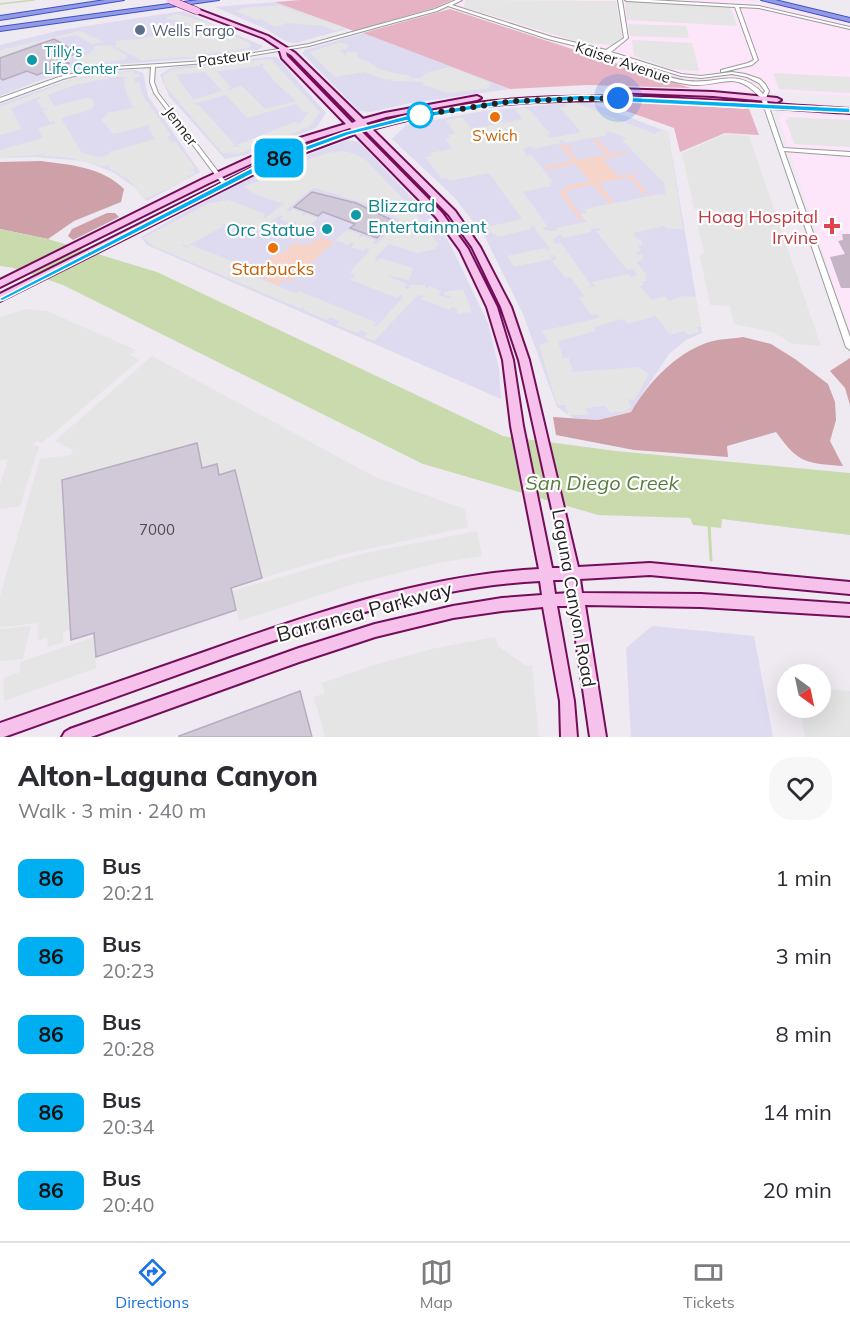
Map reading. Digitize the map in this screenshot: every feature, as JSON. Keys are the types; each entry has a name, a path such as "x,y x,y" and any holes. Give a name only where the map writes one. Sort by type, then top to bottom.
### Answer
{"highway":[{"path":"0,11 83,0"},
{"path":"0,23 182,0"},
{"path":"0,23 216,0"},
{"path":"765,0 850,20"},
{"path":"0,23 122,1"},
{"path":"0,38 153,7"}],"main road":[{"name":"Laguna Canyon Road","path":"170,0 258,33 293,54 452,213 476,248 516,332 572,572 598,737"},
{"name":"Laguna Canyon Road","path":"282,49 284,57 439,215 467,256 492,307 508,360 518,426 544,556 549,600 567,701 569,737"},
{"path":"0,298 99,248 280,147 361,121 443,103 525,93 642,91 850,111"},
{"path":"0,284 82,243 221,179 358,130 449,110 534,99 610,98 850,103"},
{"name":"Barranca Parkway","path":"0,731 296,626 416,592 506,577 650,568 850,588"},
{"name":"Barranca Parkway","path":"69,737 363,634 455,612 549,600 656,598 850,610"}],"street":[{"name":"Pasteur","path":"0,100 77,73 111,67 202,62 324,41 460,0"},
{"path":"605,54 626,38 620,0"},
{"path":"627,0 736,5 784,11 850,28"},
{"name":"Kaiser Avenue","path":"448,5 681,75 695,77 732,73 748,76"},
{"path":"736,5 756,60 739,70 765,87 767,92 763,102 850,347"},
{"name":"Kaiser Avenue","path":"605,54 691,83 743,81 753,87 763,102"},
{"name":"Jenner","path":"153,65 152,82 156,93 221,179"},
{"name":"Kaiser Avenue","path":"713,75 743,66"},
{"path":"780,149 808,148 850,154"}],"shaded area":[{"path":"452,0 715,0 751,1 787,8 850,24 850,96 691,88 441,5"},
{"path":"452,0 434,8 354,31 275,2"},
{"path":"465,0 616,1 622,38 612,45 578,42 464,7"},
{"path":"625,1 730,6 737,26 627,20"},
{"path":"275,2 346,29 296,43 287,42 266,29 215,7"},
{"path":"281,5 343,28 335,31 324,26 287,23 275,27 261,19 257,20 235,11 244,8"},
{"path":"450,9 691,88 586,85 510,89 363,33"},
{"path":"183,11 263,46 258,50 223,56 87,67 44,79 0,96 0,45 61,30"},
{"path":"177,14 206,22 251,44 249,48 208,54 204,52 202,54 205,56 141,60 114,46 117,44 115,41 139,39 183,29 189,23 179,23 181,21 164,18"},
{"path":"628,24 686,26 689,38 630,36"},
{"path":"80,31 104,42 92,44 76,35 39,42 0,57 0,50"},
{"path":"363,33 510,89 410,103 371,112 359,111 302,53 305,50"},
{"path":"632,40 692,43 699,71 672,69 634,56"},
{"path":"338,43 348,44 347,49 339,50 346,56 346,52 358,52 357,56 361,60 366,60 377,68 411,76 410,78 422,78 429,72 450,67 491,83 492,86 485,89 447,93 422,84 424,82 391,81 392,79 386,80 364,72 335,77 309,52"},
{"path":"109,45 128,56 125,58 127,59 86,66 78,64 80,62 76,58 91,53 95,46"},
{"path":"277,57 326,113 316,128 245,155 225,159 169,96 160,75 170,68"},
{"path":"271,59 320,112 309,127 239,154 222,153 165,86 163,76 171,70","holes":["264,64 262,66 275,82 296,101 265,109 241,85 230,90 228,88 231,87 217,72 213,72","205,72 222,91 191,100 193,99 175,75","226,95 247,118 296,104 303,112 308,112 300,124 294,122 237,145 239,147 231,147 235,145 199,105 193,104"]},
{"path":"135,70 143,73 148,96 200,172 147,201 133,186 113,172 84,161 34,157 0,158 0,104 69,80 93,74"},
{"path":"134,71 133,74 140,74 139,77 135,77 134,83 139,82 143,96 171,135 167,137 171,142 175,141 195,168 190,170 195,171 193,175 186,176 189,178 150,197 143,198 129,180 109,168 111,166 108,165 104,167 71,158 45,156 46,154 0,158 0,150 43,138 38,128 56,123 50,122 43,110 48,109 42,108 37,100 41,98 39,97 7,110 11,109 22,129 0,135 0,107 74,79","holes":["115,77 128,77 124,79 126,93 133,107 137,107 106,113 107,115 101,119 113,134 150,125 151,127 148,128 155,139 99,157 82,153 61,118 90,110 95,105 92,99 87,98 54,106 48,95 75,85"]},
{"path":"773,73 850,77 850,93 779,89"},
{"path":"586,101 668,132 702,333 686,340 669,354 631,411 598,420 573,418 557,407 523,314 485,237 454,197 392,139 406,125 483,111"},
{"path":"610,101 749,109 759,135 725,133 680,152 674,128 612,106"},
{"path":"574,102 655,134 661,130 668,132 683,229 668,229 664,226 633,233 638,240 641,239 642,245 638,246 641,250 636,252 639,255 642,254 643,260 636,262 645,273 646,281 640,286 651,300 665,296 669,301 683,296 696,297 701,327 696,327 700,332 688,335 684,331 670,335 656,316 627,324 623,319 594,327 596,331 558,341 563,358 569,358 573,372 639,367 649,374 634,400 628,399 631,408 628,411 610,413 605,406 586,408 588,415 568,415 565,405 557,405 539,345 549,342 542,331 599,318 599,316 591,315 579,298 584,296 570,277 565,278 552,261 557,259 554,255 550,255 552,259 514,267 507,256 550,249 533,226 530,226 531,229 498,237 492,234 487,227 522,219 489,173 449,181 447,178 442,179 425,157 431,156 429,153 452,149 446,139 450,138 448,135 455,133 446,120 462,117 471,129 523,119 515,109 524,108 530,110 550,134 547,135 550,138 581,132 560,108 567,106 565,103","holes":["605,132 627,138 622,140 664,183 666,196 660,194 584,209 587,213 581,214 587,222 556,228 557,231 545,230 543,227 548,227 523,192 551,186 549,183 553,182 532,155 527,156 523,149 561,143 559,141 562,140 564,143 607,135","600,228 601,230 596,231 627,270 633,269 637,274 631,278 628,274 592,282 595,286 588,288 592,286 561,243 555,244 553,240 557,236 561,235 563,238"]},
{"name":"Hoag Hospital Irvine","path":"783,113 850,117 850,333 779,119"},
{"path":"788,117 850,120 850,147 794,144 793,139 790,139 792,137 785,119 789,120"},
{"path":"726,134 749,136 821,346 793,344 772,332 734,324 730,306 710,305 700,256 704,252 697,224 722,225 719,211 694,209 682,153"},
{"path":"596,138 611,154 625,151 628,153 603,159 618,176 645,172 632,175 649,194 644,194 628,177 599,183 614,202 609,203 593,185 570,189 566,194 584,220 581,221 559,193 566,186 590,181 575,164 546,170 544,167 573,161 559,145 573,146 569,150 578,160 606,155 593,140"},
{"name":"Blizzard Entertainment","path":"347,140 359,142 434,221 450,244 488,323 499,369 501,399 147,245 141,237 213,196 260,173"},
{"path":"343,151 356,154 367,161 411,207 439,245 435,246 437,249 417,253 389,244 374,259 378,261 380,258 413,268 409,280 385,275 407,284 404,287 406,289 409,289 409,285 425,285 425,289 430,286 441,291 438,295 451,299 451,296 445,296 444,292 463,289 472,312 458,314 456,308 452,307 450,310 421,299 424,296 418,295 374,341 364,337 367,333 361,330 357,333 337,325 340,321 330,317 327,320 303,310 305,306 301,309 153,246 143,238 209,203 229,200 265,214 263,217 266,218 285,202 280,203 255,194 244,187 328,153","holes":["315,188 370,205 400,220 377,244 372,243 375,240 363,236 358,238 360,234 347,230 335,240 348,245 352,242 354,244 351,247 363,251 366,248 370,250 350,273 355,275 351,280 397,298 400,294 403,297 377,326 372,326 376,322 244,272 248,267 191,245 187,248 182,246 183,244 187,246 224,226 221,223 227,225 223,228 243,236 261,230 280,215 283,217 280,219 291,223 297,222 295,225 306,229 318,218 307,214 301,216 303,213 293,209 289,212 286,210"]},
{"path":"41,161 86,168 106,176 124,189 121,202 74,221 48,239 0,229 0,162"},
{"path":"107,213 115,213 119,217 73,240 68,236 72,229"},
{"path":"842,234 850,234 850,288 841,288 830,257 845,254 838,241 843,240"},
{"path":"320,237 334,242 291,282 285,279 278,285 259,277 263,273 257,271 276,253 281,254 294,243 308,244"},
{"path":"27,309 47,311 136,350 130,355 139,360 42,443 37,441 32,445 39,446 20,506 0,509 0,485 8,459 0,460 0,317"},
{"path":"743,337 771,344 828,384 835,402 836,420 830,441 843,466 804,460 784,443 776,432 727,446 728,457 634,450 556,435 553,417 598,420 631,412 645,391 663,371 683,355 710,342"},
{"path":"152,356 375,477 465,509 468,527 340,555 262,578 236,470 219,475 217,464 202,468 196,443 62,480 71,629 63,632 63,642 48,647 47,637 37,641 38,623 0,627 0,596 40,459 71,455 73,450 55,441"},
{"path":"850,358 850,405 845,388 830,371"},
{"path":"477,531 482,556 438,563 351,585 239,621 232,591 361,554"},
{"path":"31,626 23,659 0,661 0,629"},
{"path":"652,626 754,636 773,737 631,737 626,648"},
{"path":"94,637 96,668 4,701 3,678 20,672 20,662"},
{"path":"495,637 498,646 526,666 532,665 539,737 325,737 314,697 325,693 322,683 377,664 436,648"},
{"path":"831,689 850,691 850,737 805,737 801,718 831,718"}],"water":[{"name":"San Diego Creek","path":"0,229 48,239 157,272 503,436 616,451 850,473 850,535 722,519 721,528 693,525 690,518 598,515 423,464 63,285 14,268 0,266"}],"building":[{"name":"Tilly's Life Center","path":"54,39 78,53 62,59 69,63 37,75 27,71 3,80 0,78 0,58"},
{"name":"Blizzard Entertainment","path":"312,192 356,203 394,221 377,238 350,228 355,224 323,212 318,216 294,207"},
{"path":"197,443 202,468 217,464 219,475 235,470 262,578 231,588 236,610 96,657 94,633 71,640 62,480"},
{"path":"300,691 312,737 179,737 179,736"}],"waterway":[{"path":"0,4 34,0"},
{"path":"709,524 711,560"}],"bus line":[{"name":"86","path":"0,298 224,183 270,162 306,147 405,118 501,102 584,98 644,99 850,111"}],"place":[{"name":"Wells Fargo","path":"140,30"},
{"name":"Tilly's Life Center","path":"32,60"},
{"name":"S'wich","path":"495,117"},
{"name":"Blizzard Entertainment","path":"356,215"},
{"name":"Hoag Hospital Irvine","path":"832,226"},
{"name":"Orc Statue","path":"327,229"},
{"name":"Starbucks","path":"273,248"}],"route":[{"path":"420,115 464,107 534,99 618,98"}]}
